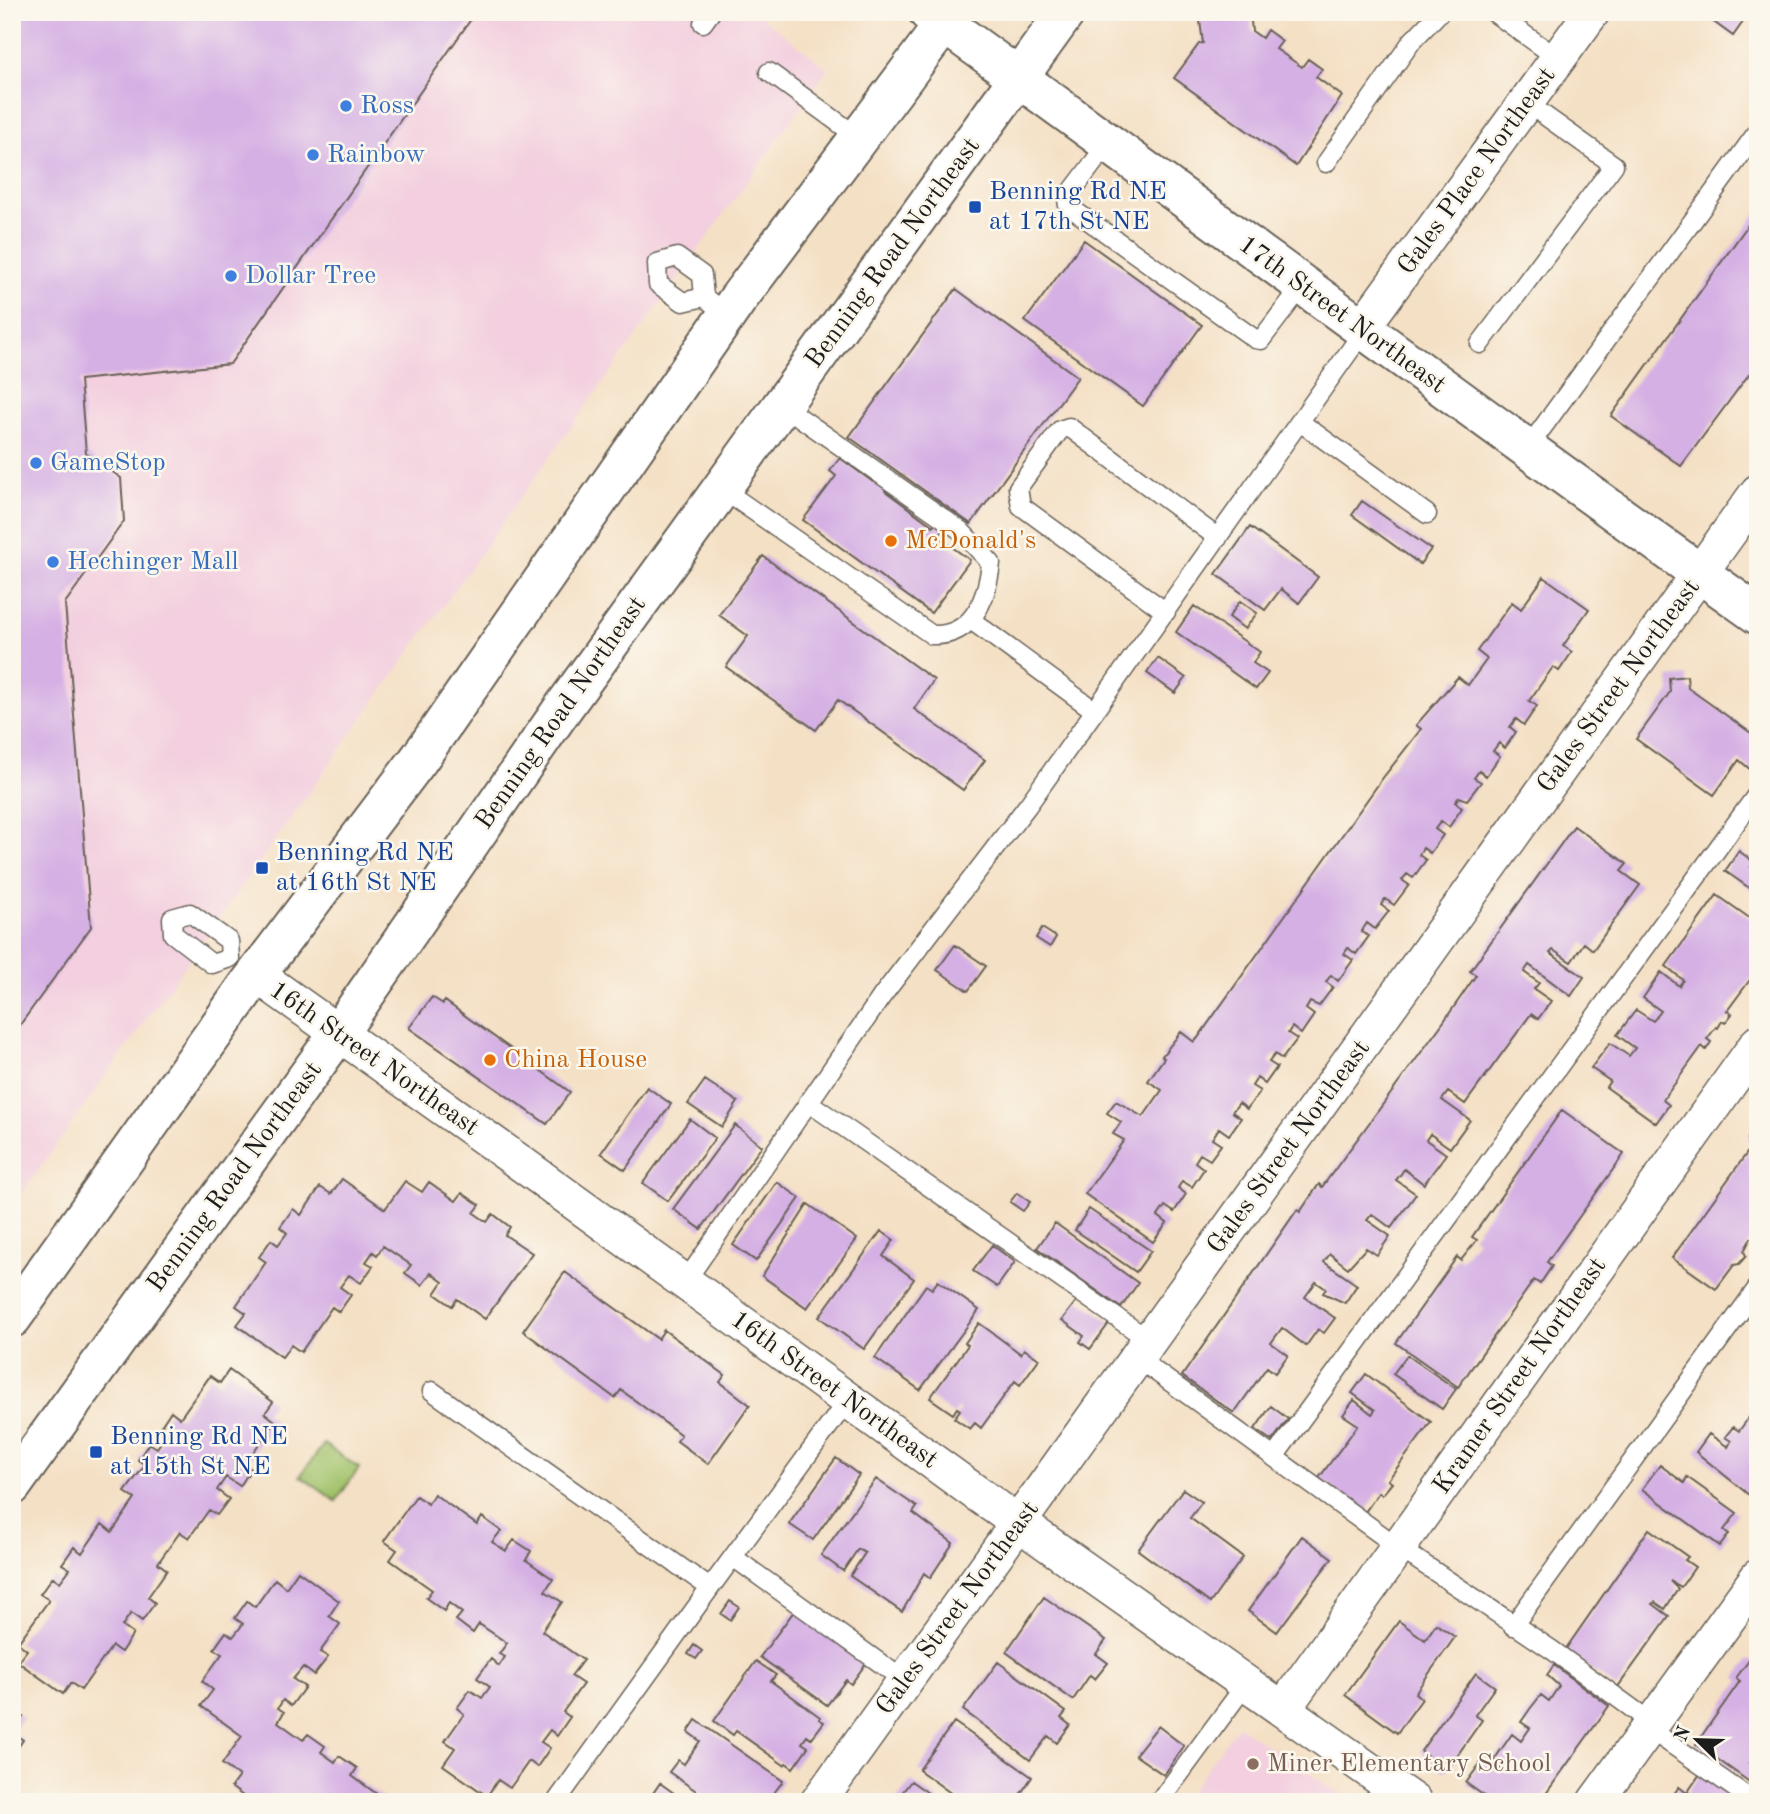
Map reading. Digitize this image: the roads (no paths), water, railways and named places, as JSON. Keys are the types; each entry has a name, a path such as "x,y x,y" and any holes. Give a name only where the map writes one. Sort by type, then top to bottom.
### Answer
{"main road":[{"name":"Benning Road Northeast","path":"12,1486 338,1034 563,708 1066,12"},
{"name":"17th Street Northeast","path":"942,16 1302,286 1758,615"},
{"path":"12,1318 243,967 419,759 716,306 858,137 942,16"}],"street":[{"name":"Gales Place Northeast","path":"1362,330 1592,12"},
{"name":"Gales Street Northeast","path":"818,1802 1758,492"},
{"name":"16th Street Northeast","path":"243,967 1414,1802"},
{"name":"Kramer Street Northeast","path":"1283,1709 1758,1042"},
{"path":"1595,1802 1758,1577"}],"lane":[{"path":"1326,163 1412,41 1440,12"},
{"path":"1493,12 1559,59"},
{"path":"769,72 858,137"},
{"path":"1480,344 1614,165 1527,103"},
{"path":"1527,449 1758,131"},
{"path":"1108,142 1067,198 1068,206 1255,339 1261,340 1302,286"},
{"path":"685,1282 882,996 1028,805 1300,422 1362,330"},
{"path":"722,489 932,635 950,636 971,620 988,590 991,564 960,530 782,405"},
{"path":"1300,422 1427,514"},
{"path":"1166,611 1021,506 1018,488 1060,430 1069,427 1218,538"},
{"path":"971,620 1095,711"},
{"path":"1274,1457 1758,793"},
{"path":"808,1102 1144,1350 1274,1457 1398,1547 1552,1650 1755,1802"},
{"path":"1513,1626 1758,1287"},
{"path":"432,1391 710,1588"},
{"path":"556,1802 848,1400"},
{"path":"733,1557 905,1681"},
{"path":"1159,1802 1246,1684"}],"place":[{"name":"Ross","path":"346,106"},
{"name":"Rainbow","path":"313,155"},
{"name":"Benning Rd NE at 17th St NE","path":"975,207"},
{"name":"Dollar Tree","path":"231,276"},
{"name":"GameStop","path":"36,463"},
{"name":"McDonald's","path":"891,541"},
{"name":"Hechinger Mall","path":"53,562"},
{"name":"Benning Rd NE at 16th St NE","path":"262,868"},
{"name":"China House","path":"490,1060"},
{"name":"Benning Rd NE at 15th St NE","path":"96,1452"},
{"name":"Miner Elementary School","path":"1253,1764"}]}
